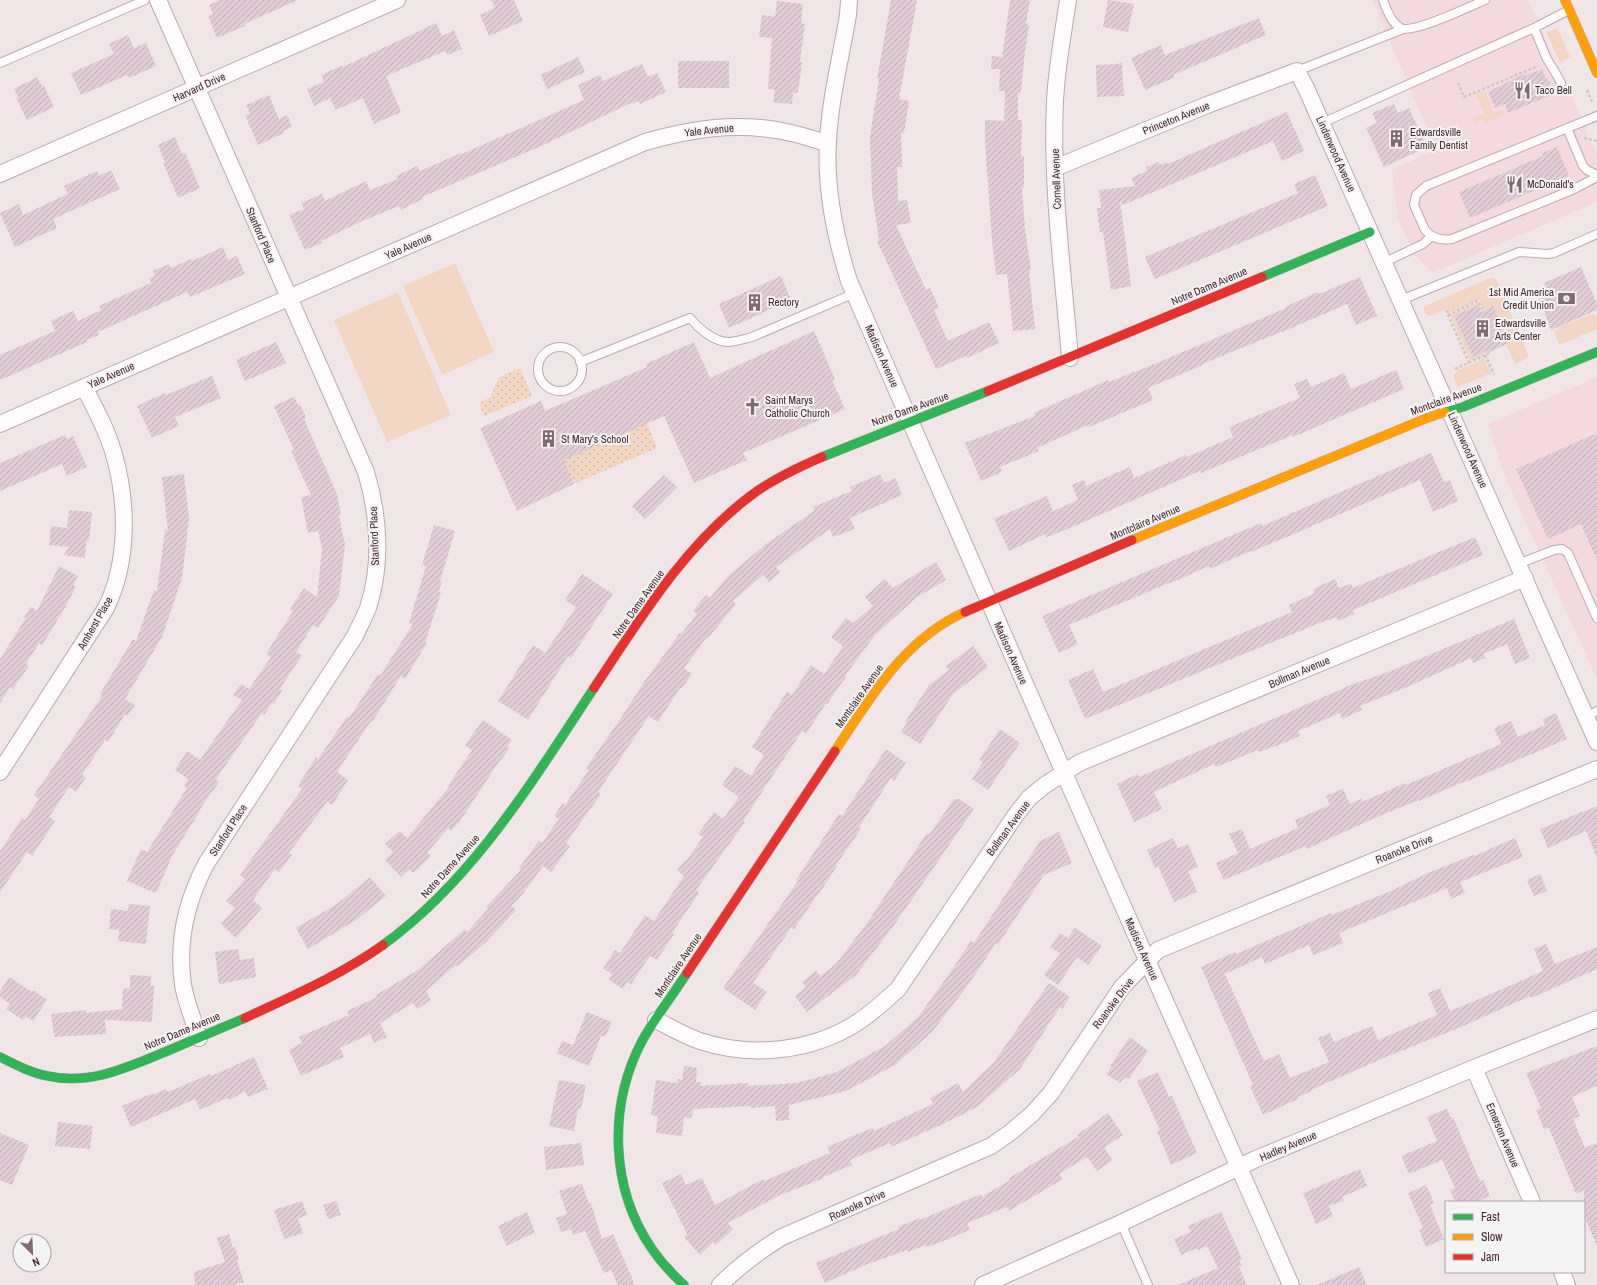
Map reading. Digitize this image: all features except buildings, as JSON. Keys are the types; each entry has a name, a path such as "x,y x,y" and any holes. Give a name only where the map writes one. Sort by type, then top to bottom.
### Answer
{"street":[{"name":"Stanford Place","path":"158,0 288,298 366,472 373,496 376,520 377,552 375,579 368,608 355,636 206,864 197,880 188,906 182,933 181,956 184,986 199,1038"},
{"name":"Harvard Drive","path":"0,174 397,0"},
{"name":"Madison Avenue","path":"849,0 848,15 830,114 828,143 828,174 833,216 839,247 849,281 1064,773 1291,1285"},
{"name":"Cornell Avenue","path":"1068,0 1061,41 1055,99 1055,168 1060,251 1070,358"},
{"path":"1565,0 1593,54 1597,73"},
{"name":"Princeton Avenue","path":"1055,168 1207,105 1297,71"},
{"name":"Lindenwood Avenue","path":"1297,71 1385,262 1521,571 1591,714 1597,742"},
{"name":"Yale Avenue","path":"0,424 645,142 677,133 715,127 748,127 783,131 828,143"},
{"name":"Notre Dame Avenue","path":"0,1057 14,1066 50,1078 88,1078 114,1073 199,1038 339,973 376,950 411,923 448,888 473,861 500,826 644,613 694,548 724,518 751,495 795,470 841,448 930,415 1070,358 1370,232"},
{"name":"Montclaire Avenue","path":"684,1285 662,1263 646,1240 633,1214 624,1187 619,1165 618,1135 620,1109 625,1084 635,1056 643,1040 880,683 896,664 921,640 947,620 989,601 1224,501 1427,418 1451,411 1514,387 1597,352"},
{"name":"Amherst Place","path":"0,772 106,608 111,598 119,570 124,539 124,511 120,483 113,451 103,425 84,387"},
{"name":"Bollman Avenue","path":"656,1020 699,1041 727,1048 756,1051 785,1049 813,1042 832,1035 856,1023 878,1007 898,989 1020,810 1029,798 1045,785 1079,763 1521,571"},
{"name":"Roanoke Drive","path":"720,1285 758,1252 782,1238 991,1146 1011,1132 1032,1114 1051,1093 1122,987 1158,950 1597,769"},
{"name":"Hadley Avenue","path":"983,1285 1002,1281 1256,1159 1474,1068 1597,1019"},
{"name":"Emerson Avenue","path":"1474,1068 1532,1201"},
{"path":"1562,1273 1567,1285"}],"lane":[{"path":"0,63 145,0"},
{"path":"1383,0 1391,18 1397,26 1403,29"},
{"path":"1297,71 1403,29 1417,28 1485,0"},
{"path":"1322,123 1534,28 1569,10"},
{"path":"1534,28 1546,59 1561,84"},
{"path":"1566,128 1583,166 1597,176 1572,190 1458,237 1448,240 1438,239 1425,230 1414,204 1416,195 1421,189 1566,128 1597,116"},
{"path":"1401,300 1519,252 1529,251 1542,254 1554,253 1597,234"},
{"path":"1385,262 1423,244 1432,236"},
{"path":"580,362 690,318 697,326 714,338 726,342 737,341 854,293"},
{"path":"564,348 571,350 577,355 580,362 582,369 581,376 573,387 567,390 553,390 542,382 539,376 539,361 549,350 564,348"},
{"path":"1521,571 1554,550 1562,549 1568,553 1597,618"},
{"path":"1121,1223 1148,1285"}],"path":[{"path":"1458,83 1464,97 1542,65"},
{"path":"1583,138 1597,141"},
{"path":"1448,315 1478,301 1482,311"},
{"path":"1446,310 1469,363"},
{"path":"1455,369 1490,353"},
{"path":"1486,355 1494,374"}],"shaded area":[{"path":"1372,0 1528,0 1597,154 1597,202 1432,273 1415,255 1398,220 1392,170 1436,149"},
{"path":"1558,29 1570,57 1560,63 1546,32"},
{"path":"1485,91 1493,111 1495,112 1502,110 1504,115 1485,123 1484,120 1480,119 1474,124 1472,118 1484,113 1476,94"},
{"path":"455,263 494,352 442,375 403,286"},
{"path":"1490,278 1494,278 1498,282 1529,357 1515,364 1506,344 1509,343 1493,307 1484,310 1479,300 1449,313 1447,309 1430,316 1426,315 1423,309 1425,306"},
{"path":"398,292 451,415 387,442 334,320"},
{"path":"1478,303 1482,311 1477,305 1454,316 1473,357 1486,351 1487,353 1470,361 1450,315"},
{"path":"1592,314 1597,316 1597,329 1559,345 1553,329 1556,331 1561,326"},
{"path":"1484,358 1492,373 1458,387 1453,376 1458,370"},
{"path":"520,368 532,396 484,416 479,403 491,397 500,377"},
{"path":"1597,377 1597,679 1503,472 1488,424"},
{"path":"647,423 657,448 574,484 562,457 579,453"}],"traffic: fast":[{"path":"1262,277 1370,232"},
{"path":"1445,412 1463,407 1597,352"},
{"path":"822,457 988,391"},
{"path":"383,945 416,919 446,890 474,859 500,826 548,758 594,688"},
{"path":"684,1285 655,1254 638,1225 628,1200 621,1174 618,1146 619,1119 623,1092 631,1066 647,1032 687,973"},
{"path":"0,1057 42,1075 64,1078 96,1076 127,1067 245,1018"}],"traffic: slow":[{"path":"1565,0 1597,73"},
{"path":"1132,540 1427,418 1445,412"},
{"path":"835,751 862,710 891,671 924,638 943,624 965,612"}],"traffic: jam":[{"path":"988,391 1262,277"},
{"path":"594,688 665,584 706,536 729,514 769,483 822,457"},
{"path":"965,612 1132,540"},
{"path":"687,973 835,751"},
{"path":"245,1018 333,975 367,956 383,945"}],"place":[{"name":"Taco Bell","path":"1522,90"},
{"name":"Edwardsville Family Dentist","path":"1397,138"},
{"name":"McDonald's","path":"1514,184"},
{"name":"1st Mid America Credit Union","path":"1567,298"},
{"name":"Rectory","path":"755,302"},
{"name":"Edwardsville Arts Center","path":"1482,329"},
{"name":"Saint Marys Catholic Church","path":"752,406"},
{"name":"St Mary's School","path":"548,439"}]}
